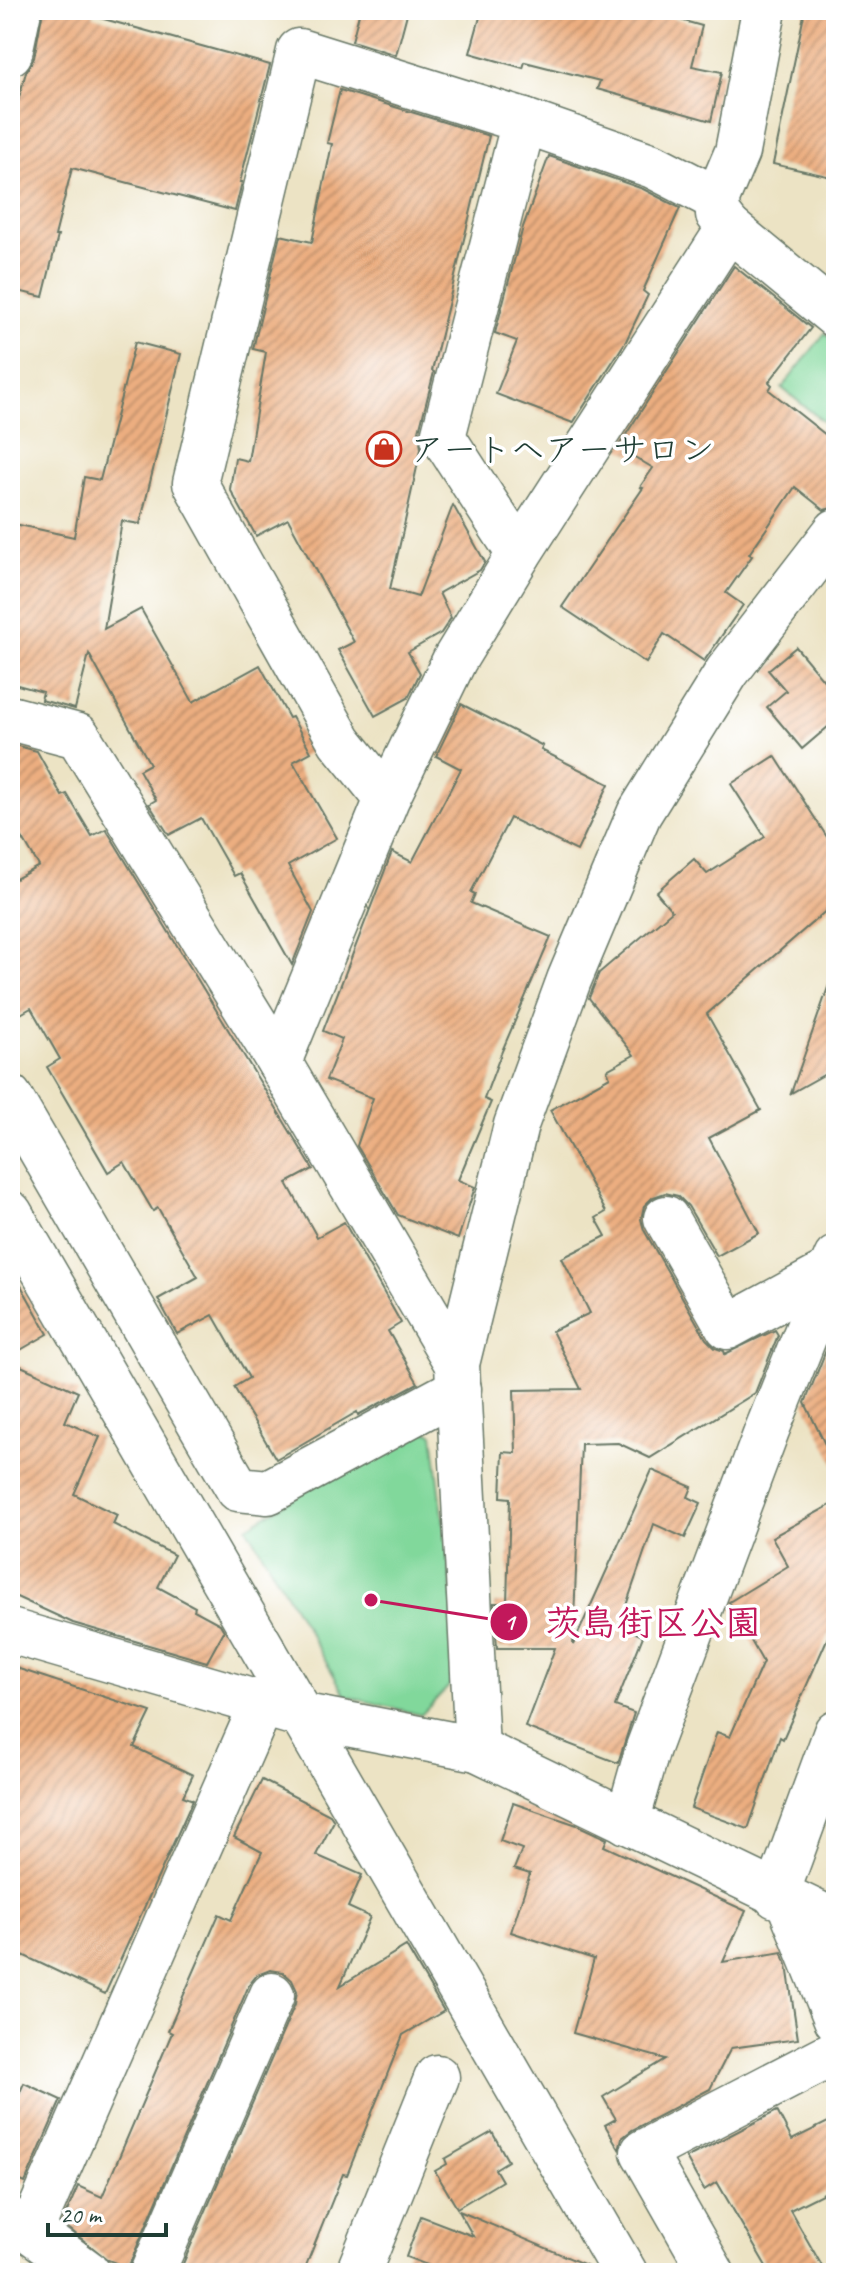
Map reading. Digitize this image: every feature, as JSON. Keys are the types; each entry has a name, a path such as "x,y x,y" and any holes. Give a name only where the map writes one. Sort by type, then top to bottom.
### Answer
{"street":[{"path":"10,53 19,10"},
{"path":"279,1062 387,799 455,659 723,213 764,10"},
{"path":"387,799 340,741 195,483 299,51 524,121 653,166 723,213 836,316"},
{"path":"519,554 443,437 524,121"},
{"path":"477,1749 458,1376 516,1125 569,980 639,814 727,672 836,531"},
{"path":"10,718 78,736 279,1062 458,1376"},
{"path":"10,1097 238,1489 268,1492 458,1376"},
{"path":"10,1213 281,1710 616,2267"},
{"path":"666,1218 728,1327 834,1264"},
{"path":"627,1822 648,1748 767,1430 834,1264"},
{"path":"10,1631 281,1710 477,1749 836,1922"},
{"path":"88,2273 21,2225 281,1710"},
{"path":"836,1732 782,1898 836,2019"},
{"path":"152,2273 272,1995"},
{"path":"712,2273 643,2152 836,2052"},
{"path":"358,2273 437,2077"}],"green space":[{"path":"825,333 836,342 836,432 782,388"},
{"path":"411,1426 433,1434 462,1673 421,1715 346,1696 247,1527"}],"building":[{"path":"43,10 95,10 93,16 270,65 235,211 72,168 43,297 10,289 10,130 26,72 34,58"},
{"path":"360,10 408,10 396,55 352,41"},
{"path":"482,10 645,10 702,26 692,66 722,72 711,121 597,89 600,81 525,62 523,68 470,53"},
{"path":"805,10 836,10 836,178 773,164"},
{"path":"340,90 489,136 432,371 419,431 421,449 390,589 418,597 453,505 485,562 480,570 439,593 451,618 441,633 408,652 420,673 408,698 375,716 338,650 354,642 288,519 256,536 230,489 235,458 248,461 266,352 253,349 280,235 312,242 332,144 327,143"},
{"path":"549,156 643,189 680,208 643,291 648,295 626,341 573,423 496,394 517,341 495,333 523,227"},
{"path":"734,266 811,328 769,382 772,385 769,390 836,443 836,507 824,510 795,487 726,593 743,605 704,661 664,634 646,663 562,607 643,488 640,487 653,468 618,447"},
{"path":"135,342 181,354 140,524 122,521 104,629 141,609 193,702 260,665 289,718 292,717 311,752 293,762 337,838 288,866 313,912 292,965 240,873 234,876 201,818 169,835 149,804 156,800 139,770 150,764 89,654 75,709 41,700 43,692 10,683 10,523 74,537 84,477 100,480"},
{"path":"796,647 836,695 836,720 802,749 767,707 786,691 768,670"},
{"path":"461,704 543,746 541,750 609,784 577,851 510,818 471,892 475,894 471,903 551,937 502,1051 484,1099 491,1102 458,1180 475,1187 458,1239 398,1215 357,1146 373,1098 326,1080 342,1039 323,1031 392,852 412,862 461,769 436,756"},
{"path":"10,744 37,751 62,796 67,794 92,836 106,829 313,1169 287,1183 317,1237 344,1222 401,1323 388,1331 418,1383 358,1415 357,1412 276,1459 234,1387 249,1378 213,1315 177,1334 158,1299 198,1277 158,1208 153,1211 124,1162 108,1172 47,1067 60,1059 31,1008 10,1020 10,882 39,866 10,817"},
{"path":"775,756 836,851 836,902 707,1014 761,1110 709,1138 759,1233 717,1256 688,1206 678,1196 665,1193 653,1197 644,1206 641,1219 644,1230 706,1339 715,1348 725,1354 775,1330 778,1335 755,1393 650,1458 618,1443 581,1444 573,1645 652,1470 692,1487 688,1497 701,1503 685,1538 654,1524 619,1626 643,1636 615,1706 634,1713 618,1763 525,1727 555,1648 497,1648 494,1603 507,1603 510,1498 501,1497 503,1452 516,1453 514,1390 581,1389 552,1331 590,1313 562,1258 606,1236 596,1218 606,1212 550,1110 610,1077 607,1070 634,1055 589,998 599,973 672,911 656,892 694,859 707,874 765,837 731,784"},
{"path":"831,979 836,980 836,1068 791,1093"},
{"path":"10,1266 48,1334 10,1356"},
{"path":"836,1340 836,1467 805,1403 829,1343"},
{"path":"10,1361 78,1392 65,1422 100,1437 74,1494 117,1515 113,1524 174,1555 158,1587 195,1607 194,1610 220,1624 224,1631 207,1662 73,1623 10,1594"},
{"path":"836,1502 836,1619 783,1739 780,1737 748,1829 691,1808 717,1732 730,1737 763,1662 729,1602 788,1566 772,1537"},
{"path":"10,1666 151,1712 134,1747 193,1775 183,1796 193,1800 105,1994 10,1949"},
{"path":"262,1780 330,1815 334,1821 316,1855 362,1875 348,1907 370,1917 340,1986 406,1946 444,2011 403,2035 347,2175 343,2174 303,2273 179,2273 295,2004 297,1991 292,1980 283,1972 270,1970 257,1975 249,1985 128,2268 108,2260 62,2223 78,2186 102,2197 172,2033 168,2031 219,1914 231,1920 262,1852 234,1837"},
{"path":"513,1803 577,1825 607,1839 604,1846 746,1911 723,1962 782,1952 787,1965 798,2039 731,2048 710,2089 632,2130 622,2138 619,2149 605,2125 616,2119 603,2097 665,2059 573,2033 594,1959 511,1932 530,1874 514,1869 522,1849 500,1841"},
{"path":"24,2083 61,2100 25,2183 10,2176 10,2114"},
{"path":"777,2111 792,2140 836,2118 836,2187 790,2210 826,2273 770,2273 717,2182 704,2190 686,2158"},
{"path":"492,2132 508,2161 495,2169 502,2181 457,2208 435,2171 447,2164 445,2159"},
{"path":"459,2211 593,2268 596,2273 448,2273 406,2257 421,2216 473,2236"}],"place":[{"name":"アートヘアーサロン","path":"384,449"},
{"name":"茨島街区公園","path":"371,1600"}]}
